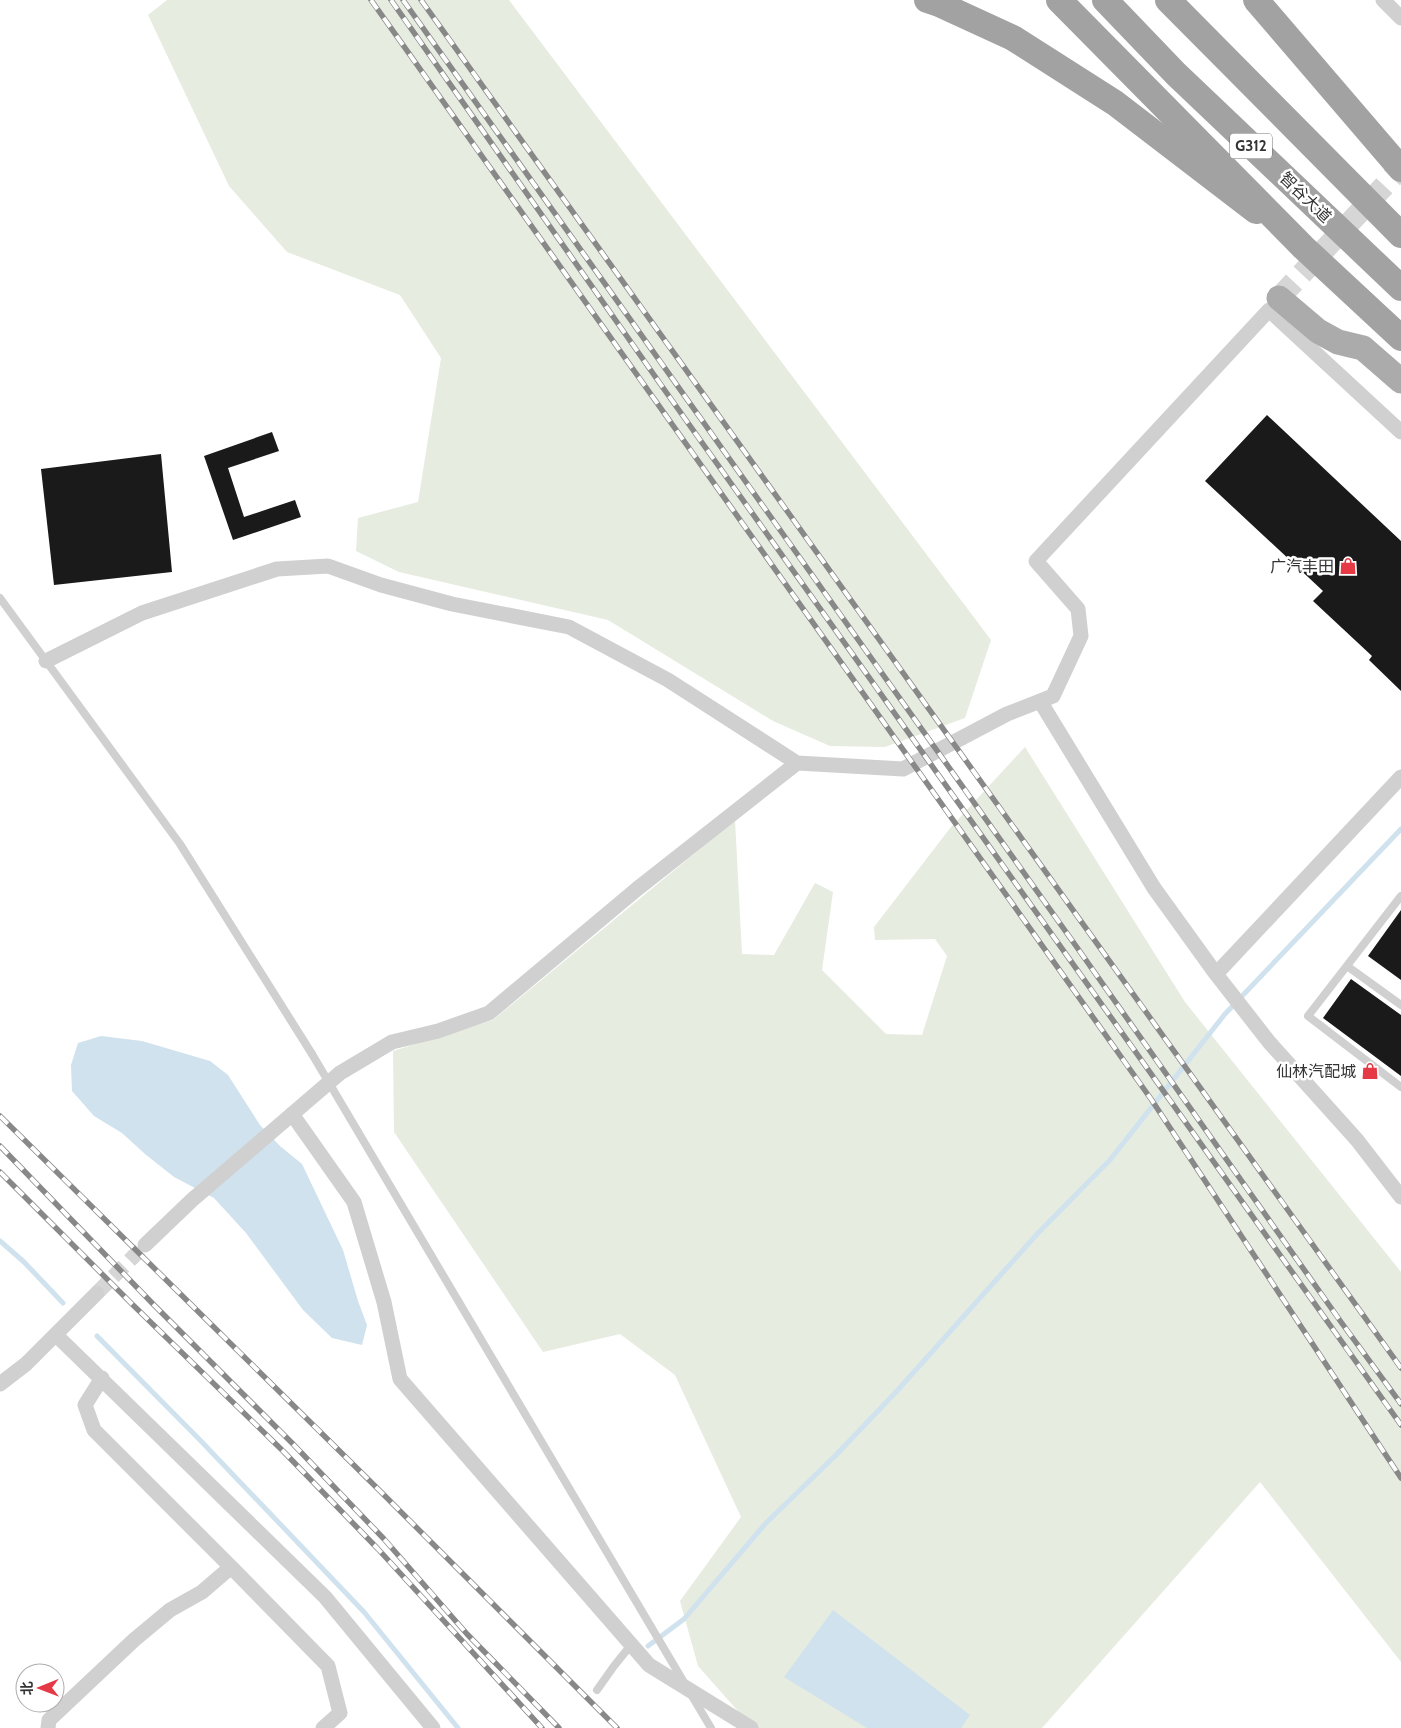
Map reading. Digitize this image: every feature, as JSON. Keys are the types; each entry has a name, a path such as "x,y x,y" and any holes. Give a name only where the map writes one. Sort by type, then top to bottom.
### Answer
{"highway":[{"path":"927,0 1013,38 1114,103 1303,247"},
{"path":"1059,0 1303,247 1401,338"},
{"name":"智谷大道","path":"1105,0 1176,74 1401,288"},
{"name":"G312","path":"1168,0 1401,235"},
{"path":"1256,0 1401,169"},
{"path":"1265,0 1293,43"}],"main road":[{"path":"1274,304 1318,332 1338,342 1363,348 1401,381"}],"street":[{"path":"1383,0 1401,18"},
{"path":"46,661 142,613 278,569 328,566 381,585 452,604 568,628 668,680 797,763 903,770 1007,714 1053,696 1081,636 1078,609 1036,561 1274,304 1401,432"},
{"path":"1040,701 1154,888 1216,974 1269,1042 1357,1140 1400,1193"},
{"path":"145,1245 192,1200 340,1073 392,1042 438,1031 489,1013 637,889 797,763"},
{"path":"1216,974 1401,777"},
{"path":"292,1114 354,1202 384,1302 400,1379 649,1665 751,1728"},
{"path":"0,1384 26,1364 97,1293"},
{"path":"56,1335 325,1596 434,1728"},
{"path":"102,1378 85,1405 94,1430 328,1666 340,1712 323,1728"},
{"path":"48,1728 48,1720 134,1640 170,1610 202,1592 231,1567"}],"lane":[{"path":"0,598 180,844 312,1054 712,1728"},
{"path":"1401,896 1308,1016 1401,1087"},
{"path":"1393,906 1401,912"},
{"path":"1347,966 1401,1005"},
{"path":"597,1690 631,1645"}],"shaded area":[{"path":"167,0 509,0 991,640 965,718 885,747 830,746 773,721 608,620 399,572 356,551 358,518 418,502 441,358 400,295 287,252 229,186 148,15"},
{"path":"1025,747 1185,1002 1401,1272 1401,1662 1260,1482 1042,1728 753,1728 698,1666 680,1601 741,1517 675,1375 620,1334 543,1352 394,1132 393,1051 493,1020 735,820 742,954 774,955 815,883 833,892 822,970 886,1034 922,1035 947,956 935,939 875,940 874,927 951,827"}],"water":[{"path":"101,1036 142,1041 210,1061 228,1075 260,1125 280,1146 302,1164 343,1250 367,1325 362,1345 332,1338 303,1310 246,1233 214,1198 174,1177 122,1133 94,1116 72,1091 71,1065 78,1043"},
{"path":"833,1610 970,1715 961,1728 867,1728 784,1677"}],"building":[{"name":"广汽丰田","path":"1267,415 1401,541 1401,691 1369,660 1372,656 1313,601 1323,591 1205,481"},
{"path":"272,432 279,451 228,468 244,517 295,500 301,517 233,540 204,456"},
{"path":"161,454 172,572 54,585 41,469"},
{"path":"1401,910 1401,980 1368,956"},
{"path":"1351,979 1401,1015 1401,1076 1323,1018"}],"waterway":[{"path":"648,1646 684,1619 766,1523 835,1456 897,1391 1038,1233 1110,1160 1225,1014 1401,829"},
{"path":"0,1241 24,1262 63,1303"},
{"path":"97,1336 199,1439 364,1612 458,1728"}],"tunnel":[{"path":"1279,298 1401,168"},
{"path":"97,1293 145,1245"}],"railway":[{"path":"371,0 1151,1099 1401,1478"},
{"path":"391,0 666,392 1401,1425"},
{"path":"403,0 1401,1404"},
{"path":"421,0 1401,1368"},
{"path":"0,1116 617,1728"},
{"path":"0,1146 153,1304 293,1444 384,1539 467,1634 559,1728"},
{"path":"0,1172 283,1451 378,1549 542,1728"}],"place":[{"name":"广汽丰田","path":"1348,566"},
{"name":"仙林汽配城","path":"1370,1071"}]}
